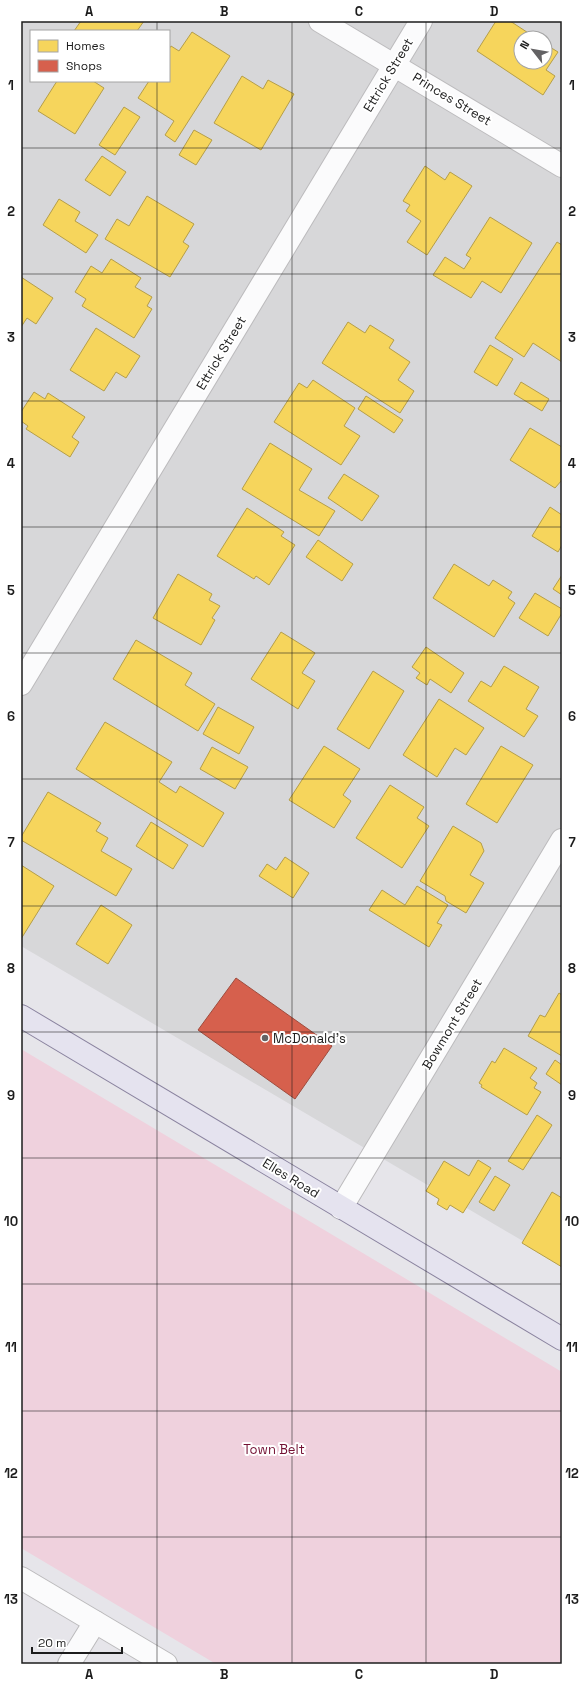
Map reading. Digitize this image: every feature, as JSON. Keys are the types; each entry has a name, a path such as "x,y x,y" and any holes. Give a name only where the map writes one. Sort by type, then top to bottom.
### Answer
{"main road":[{"name":"Elles Road","path":"21,1016 562,1339"}],"street":[{"name":"Princes Street","path":"320,21 562,166"},
{"name":"Ettrick Street","path":"21,684 421,21"},
{"name":"Bowmont Street","path":"341,1208 562,840"},
{"path":"21,1578 166,1664"},
{"path":"69,1664 95,1622"}],"shaded area":[{"path":"21,21 562,21 562,1264 21,946"}],"green space":[{"name":"Town Belt","path":"21,1049 562,1372 562,1664 216,1664 21,1548"}],"building: Homes":[{"path":"81,21 144,21 138,30 75,30"},
{"path":"496,21 510,21 524,30 513,30 513,70 546,70 555,76 543,95 477,51"},
{"path":"192,32 230,56 175,142 165,135 174,121 138,98 148,82 170,82 170,48 171,46 179,51"},
{"path":"553,49 558,52 553,60"},
{"path":"242,76 263,89 268,80 294,94 261,150 214,123"},
{"path":"56,82 95,82 104,88 75,134 38,111"},
{"path":"124,107 140,117 115,155 99,145"},
{"path":"194,130 212,140 196,165 179,155"},
{"path":"102,156 126,172 110,196 85,180"},
{"path":"425,166 445,180 450,172 472,186 427,255 407,242 421,221 406,211 410,205 403,201"},
{"path":"147,196 194,224 183,242 189,246 170,277 105,239 117,219 129,226"},
{"path":"59,199 80,212 75,221 98,235 86,253 43,225"},
{"path":"490,217 532,243 501,293 482,281 471,298 433,275 445,257 464,269 471,258 466,255"},
{"path":"557,242 562,245 562,362 533,343 524,357 495,338"},
{"path":"111,259 141,278 135,287 152,297 147,306 152,309 134,338 82,306 86,299 75,292 91,266 102,273"},
{"path":"21,277 53,298 36,324 27,318 21,327"},
{"path":"348,322 365,333 370,325 394,340 389,348 410,362 398,380 414,391 400,413 322,363"},
{"path":"96,328 140,356 126,378 116,372 104,391 70,370"},
{"path":"490,345 513,359 497,386 474,372"},
{"path":"313,380 355,408 344,426 360,436 341,465 274,422 299,383 307,388"},
{"path":"521,382 549,399 542,411 514,394"},
{"path":"34,392 45,399 48,393 85,417 72,437 79,442 70,457 26,429 28,426 21,421 21,412"},
{"path":"366,396 403,420 394,433 358,409"},
{"path":"530,428 562,447 562,480 555,488 510,460"},
{"path":"270,443 312,469 299,490 335,511 319,536 242,489"},
{"path":"344,474 379,496 362,521 328,498"},
{"path":"550,507 562,515 562,545 558,552 532,536"},
{"path":"247,508 284,532 281,536 295,545 269,585 256,576 254,579 217,556"},
{"path":"318,540 353,564 342,581 306,557"},
{"path":"454,564 489,586 493,580 512,592 508,598 515,603 494,637 433,598"},
{"path":"178,574 212,594 209,600 220,606 212,618 215,620 201,645 153,618"},
{"path":"562,575 562,595 553,589"},
{"path":"535,593 562,609 562,613 548,636 519,618"},
{"path":"281,632 315,653 302,673 315,681 298,709 251,679"},
{"path":"136,640 192,673 185,685 215,704 198,731 113,679"},
{"path":"426,647 464,673 451,693 430,679 427,685 416,678 420,673 412,667"},
{"path":"504,666 539,687 526,709 538,716 524,737 468,701 481,681 491,687"},
{"path":"373,671 404,691 369,749 337,729"},
{"path":"439,699 484,728 466,755 455,748 437,777 403,755"},
{"path":"218,707 254,727 239,754 203,734"},
{"path":"105,722 172,762 159,782 176,793 180,786 224,813 203,847 76,769"},
{"path":"324,746 360,769 343,795 351,801 334,828 289,800"},
{"path":"501,746 533,765 497,823 466,804"},
{"path":"212,747 248,767 235,789 200,769"},
{"path":"390,785 424,807 417,818 429,826 402,868 356,838"},
{"path":"48,792 101,823 96,831 108,838 101,851 132,869 116,896 21,840 21,837"},
{"path":"151,822 188,845 173,869 136,846"},
{"path":"453,826 481,843 484,851 470,875 484,883 466,913 446,901 445,896 420,881"},
{"path":"285,857 309,873 293,898 259,876 267,864 276,870"},
{"path":"21,865 54,886 21,939"},
{"path":"417,886 448,905 437,923 442,925 429,947 369,910 382,890 405,905"},
{"path":"101,905 132,925 108,964 76,944"},
{"path":"559,993 562,995 562,1056 528,1036 540,1015 545,1017"},
{"path":"504,1048 537,1068 530,1078 537,1083 534,1088 541,1092 527,1115 481,1087 482,1085 479,1083 492,1061 495,1063"},
{"path":"555,1060 562,1065 562,1085 546,1074"},
{"path":"537,1115 552,1125 523,1170 508,1161"},
{"path":"478,1160 491,1168 463,1213 450,1205 447,1210 437,1204 439,1199 426,1191 444,1161 469,1176"},
{"path":"495,1176 510,1185 494,1211 479,1202"},
{"path":"552,1192 562,1198 562,1267 522,1243"}],"building: Shops":[{"name":"McDonald's","path":"236,978 332,1046 295,1099 198,1030"}],"place":[{"name":"McDonald's","path":"265,1038"}]}
